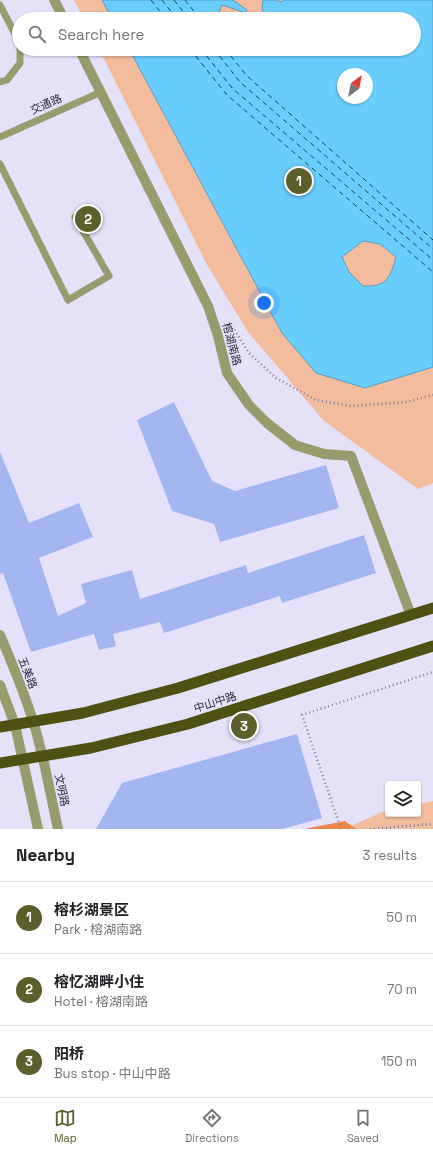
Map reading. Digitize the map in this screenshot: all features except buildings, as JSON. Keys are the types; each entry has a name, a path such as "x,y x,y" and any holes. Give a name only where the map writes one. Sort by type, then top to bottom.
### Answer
{"highway":[{"path":"0,727 83,713 178,688 433,608"},
{"name":"中山中路","path":"0,763 91,748 188,724 433,646"}],"street":[{"path":"54,0 60,12"},
{"name":"榕湖南路","path":"82,56 208,306 218,336 227,373 249,405 295,445 324,454 351,456 411,615"},
{"name":"五美路","path":"0,635 19,681 33,721 42,756"},
{"path":"0,685 15,725 38,829"},
{"name":"文明路","path":"42,756 58,829"}],"lane":[{"path":"0,5 12,28"},
{"path":"0,82 6,80 20,63 20,56"},
{"name":"交通路","path":"0,137 100,92"},
{"path":"0,164 68,300 110,276 75,217"}],"path":[{"path":"228,319 249,353 276,378 316,400 351,406 407,402 433,395"},
{"path":"341,829 302,715 433,672"},
{"path":"370,829 433,824"}],"shaded area":[{"path":"74,0 433,0 433,483 418,489 324,421 248,332 206,263 102,56 421,56 421,12 80,12"},
{"path":"433,801 433,829 344,829 385,812 385,817 421,817 421,803"},
{"path":"345,821 356,829 306,829 309,828"}],"water":[{"path":"102,0 233,0 247,10 246,12 243,12 222,5 219,12 108,12"},
{"path":"263,0 276,0 281,2 283,0 433,0 433,367 365,388 316,373 282,333 133,56 421,56 421,12 263,12","holes":["363,241 380,244 396,257 392,271 386,280 382,283 371,286 363,286 349,272 342,257"]}],"ferry route":[{"path":"151,0 160,12"},
{"path":"162,0 171,12"},
{"path":"174,0 183,12"},
{"path":"185,0 194,12"},
{"path":"196,56 227,95 433,272"},
{"path":"207,56 233,89 433,260"},
{"path":"220,56 240,82 433,249"},
{"path":"231,56 247,76 433,240"}],"place":[{"name":"榕杉湖景区","path":"299,181"},
{"name":"榕忆湖畔小住","path":"88,219"},
{"name":"阳桥","path":"244,726"}]}
